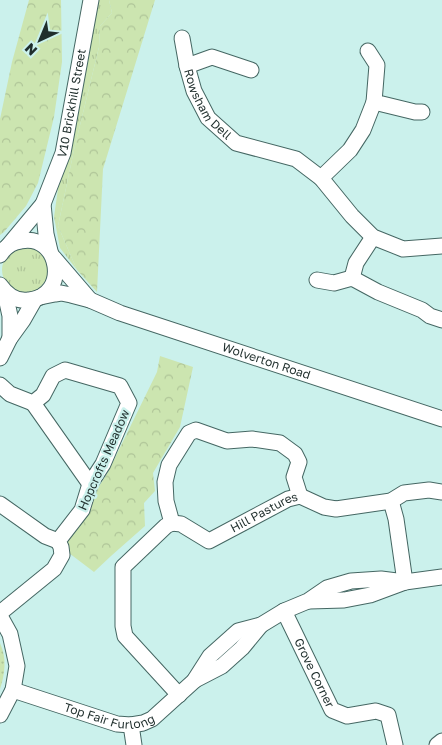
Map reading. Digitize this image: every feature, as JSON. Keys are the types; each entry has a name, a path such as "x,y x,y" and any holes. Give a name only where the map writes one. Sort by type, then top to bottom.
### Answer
{"street":[{"name":"V10 Brickhill Street","path":"2,251 43,204 63,153 91,0"},
{"path":"182,38 188,66"},
{"path":"322,178 350,150 363,130 375,94 377,65 368,52"},
{"name":"Rowsham Dell","path":"251,70 212,57 188,66 194,91 208,118 236,143 296,159 322,178 352,216 373,237 403,249 442,246"},
{"path":"375,94 415,112 422,112"},
{"name":"V10 Brickhill Street","path":"0,358 10,338 38,298 48,291 56,276 56,267 46,234 43,204"},
{"path":"352,278 356,263 373,237"},
{"path":"2,251 16,242 25,240 43,245 52,255"},
{"name":"Wolverton Road","path":"52,255 90,300"},
{"path":"317,280 334,283 352,278 378,292 442,320"},
{"path":"2,288 10,316 10,338"},
{"name":"Wolverton Road","path":"2,288 12,297 20,300 61,293 90,300 120,313 442,419"},
{"name":"Hopcrofts Meadow","path":"33,403 43,395 53,376 65,370 120,386 129,403 103,464 90,484 82,510 58,541"},
{"path":"0,385 10,394 33,403 90,484"},
{"path":"180,695 125,636 123,626 123,566 166,526 172,523 165,492 169,465 189,432 196,430 227,441 252,439 280,443 295,454 299,462 294,477 300,496"},
{"name":"Hill Pastures","path":"172,523 181,524 209,541 288,500 300,496 324,507 336,509 391,501 404,494 429,490 442,492"},
{"path":"391,501 396,519 405,582"},
{"path":"0,504 45,536 58,541 62,555 54,569 0,614 10,634 16,666 13,690 0,715"},
{"name":"Top Fair Furlong","path":"13,690 117,724 143,724 152,719 180,695 194,681 210,656 238,631 261,625 284,611 308,601 344,600 370,595 405,582 442,577"},
{"name":"Grove Corner","path":"284,611 332,710 348,716 376,711 388,715 395,745"},
{"path":"131,725 134,745"},
{"path":"437,745 442,741"}],"green space":[{"path":"29,0 61,0 62,62 54,117 38,183 26,206 0,235 0,119 12,62"},
{"path":"82,0 109,0 112,13 100,26 99,47 58,226 77,270 60,248 54,217 63,153 90,2"},
{"path":"109,0 155,0 103,169 97,292 77,270 58,226 99,47 100,26 112,13"},
{"path":"25,247 38,251 44,257 48,270 44,283 38,289 25,293 12,289 6,283 2,270 6,257 12,251"},
{"path":"160,356 193,367 180,427 153,473 155,491 144,503 145,526 94,572 61,547 108,472 157,372"},
{"path":"0,643 4,654 4,666 0,689"}]}
